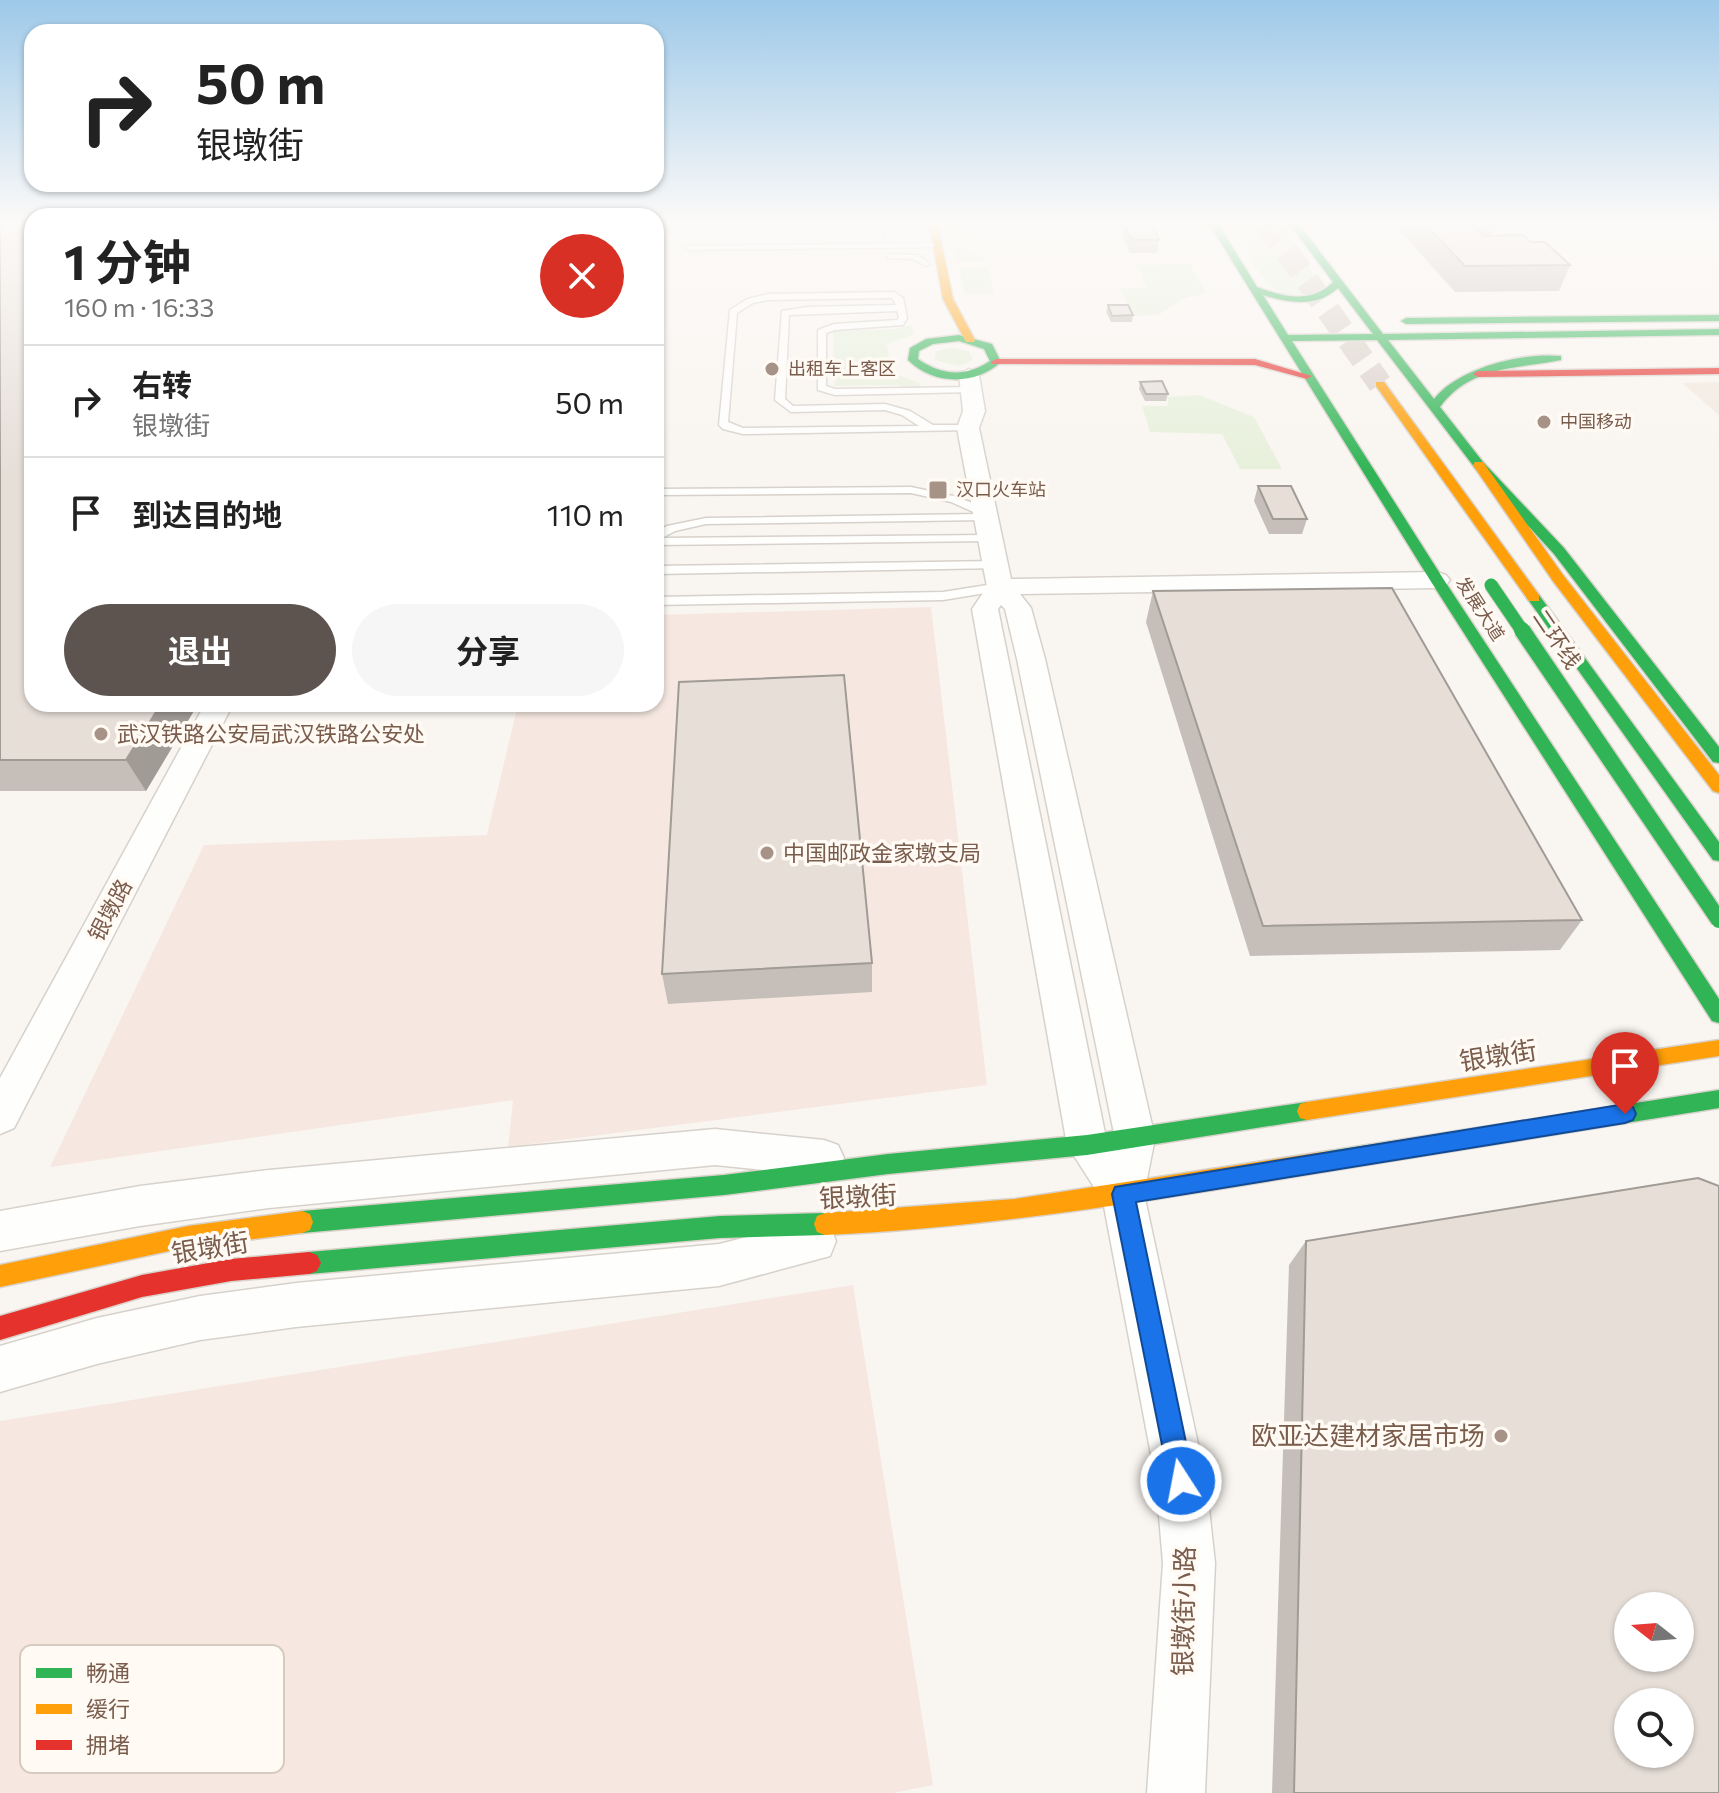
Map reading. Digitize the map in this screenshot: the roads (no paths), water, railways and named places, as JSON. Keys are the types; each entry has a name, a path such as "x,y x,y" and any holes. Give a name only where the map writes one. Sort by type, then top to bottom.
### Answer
{"main road":[{"path":"933,306 936,325"},
{"path":"950,306 952,316 970,340"},
{"name":"发展大道","path":"1259,306 1270,335 1302,369 1719,1015"},
{"path":"1354,306 1479,465 1558,578 1719,787"},
{"path":"1363,306 1406,321 1504,335"},
{"path":"1406,321 1719,318"},
{"path":"936,325 970,340 994,356 1255,362 1302,369 1326,362"},
{"path":"936,325 914,350 913,360 917,365 970,382 986,370 994,356"},
{"path":"1649,333 1719,326"},
{"path":"994,356 1225,346 1270,335 1380,337 1719,332"},
{"path":"1479,336 1476,341 1480,350 1501,360"},
{"path":"1434,407 1438,394 1447,386 1478,374 1557,358"},
{"path":"1457,360 1719,358"},
{"path":"1369,361 1427,361"},
{"path":"1478,374 1719,371"},
{"name":"二环线","path":"1380,384 1719,857"},
{"path":"1479,465 1559,551 1719,758"},
{"name":"二环线","path":"1486,579 1719,920"},
{"path":"1602,835 1628,846"},
{"path":"1657,856 1695,861 1719,857"},
{"name":"银墩街","path":"0,1276 150,1242 239,1227 724,1185 888,1164 1087,1145 1719,1048"},
{"name":"银墩街","path":"0,1328 142,1286 231,1270 720,1227 888,1223 1123,1194 1719,1099"}],"street":[{"path":"970,382 974,411 968,428 986,522 998,576 1018,608 1031,659 1135,1138 1123,1194"},
{"path":"998,576 1437,580"},
{"path":"998,576 985,609 1087,1145 1123,1194"},
{"name":"银墩路","path":"0,1116 215,712"},
{"path":"0,1231 140,1206 269,1189 715,1147 888,1164"},
{"name":"银墩街小路","path":"1123,1194 1181,1481 1189,1563 1176,1793"},
{"path":"0,1369 97,1341 200,1318 296,1305 719,1265 888,1223"}],"lane":[{"path":"740,306 733,312 723,423 733,430 968,428"},
{"path":"931,428 891,408 791,409 780,400 785,313 901,308 903,318 896,325 823,330 820,335 821,388 835,392 970,382"},
{"path":"664,492 911,490 954,499 986,522"},
{"path":"664,534 671,528 706,521 986,522"},
{"path":"664,540 986,522"},
{"path":"664,570 998,576"},
{"path":"664,601 943,596 998,576"}],"tunnel":[{"path":"1325,306 1380,384"}],"place":[{"name":"出租车上客区","path":"772,369"},
{"name":"中国移动","path":"1544,422"},
{"name":"汉口火车站","path":"938,490"},
{"name":"武汉铁路公安局武汉铁路公安处","path":"101,734"},
{"name":"中国邮政金家墩支局","path":"767,853"},
{"name":"欧亚达建材家居市场","path":"1501,1436"}]}
